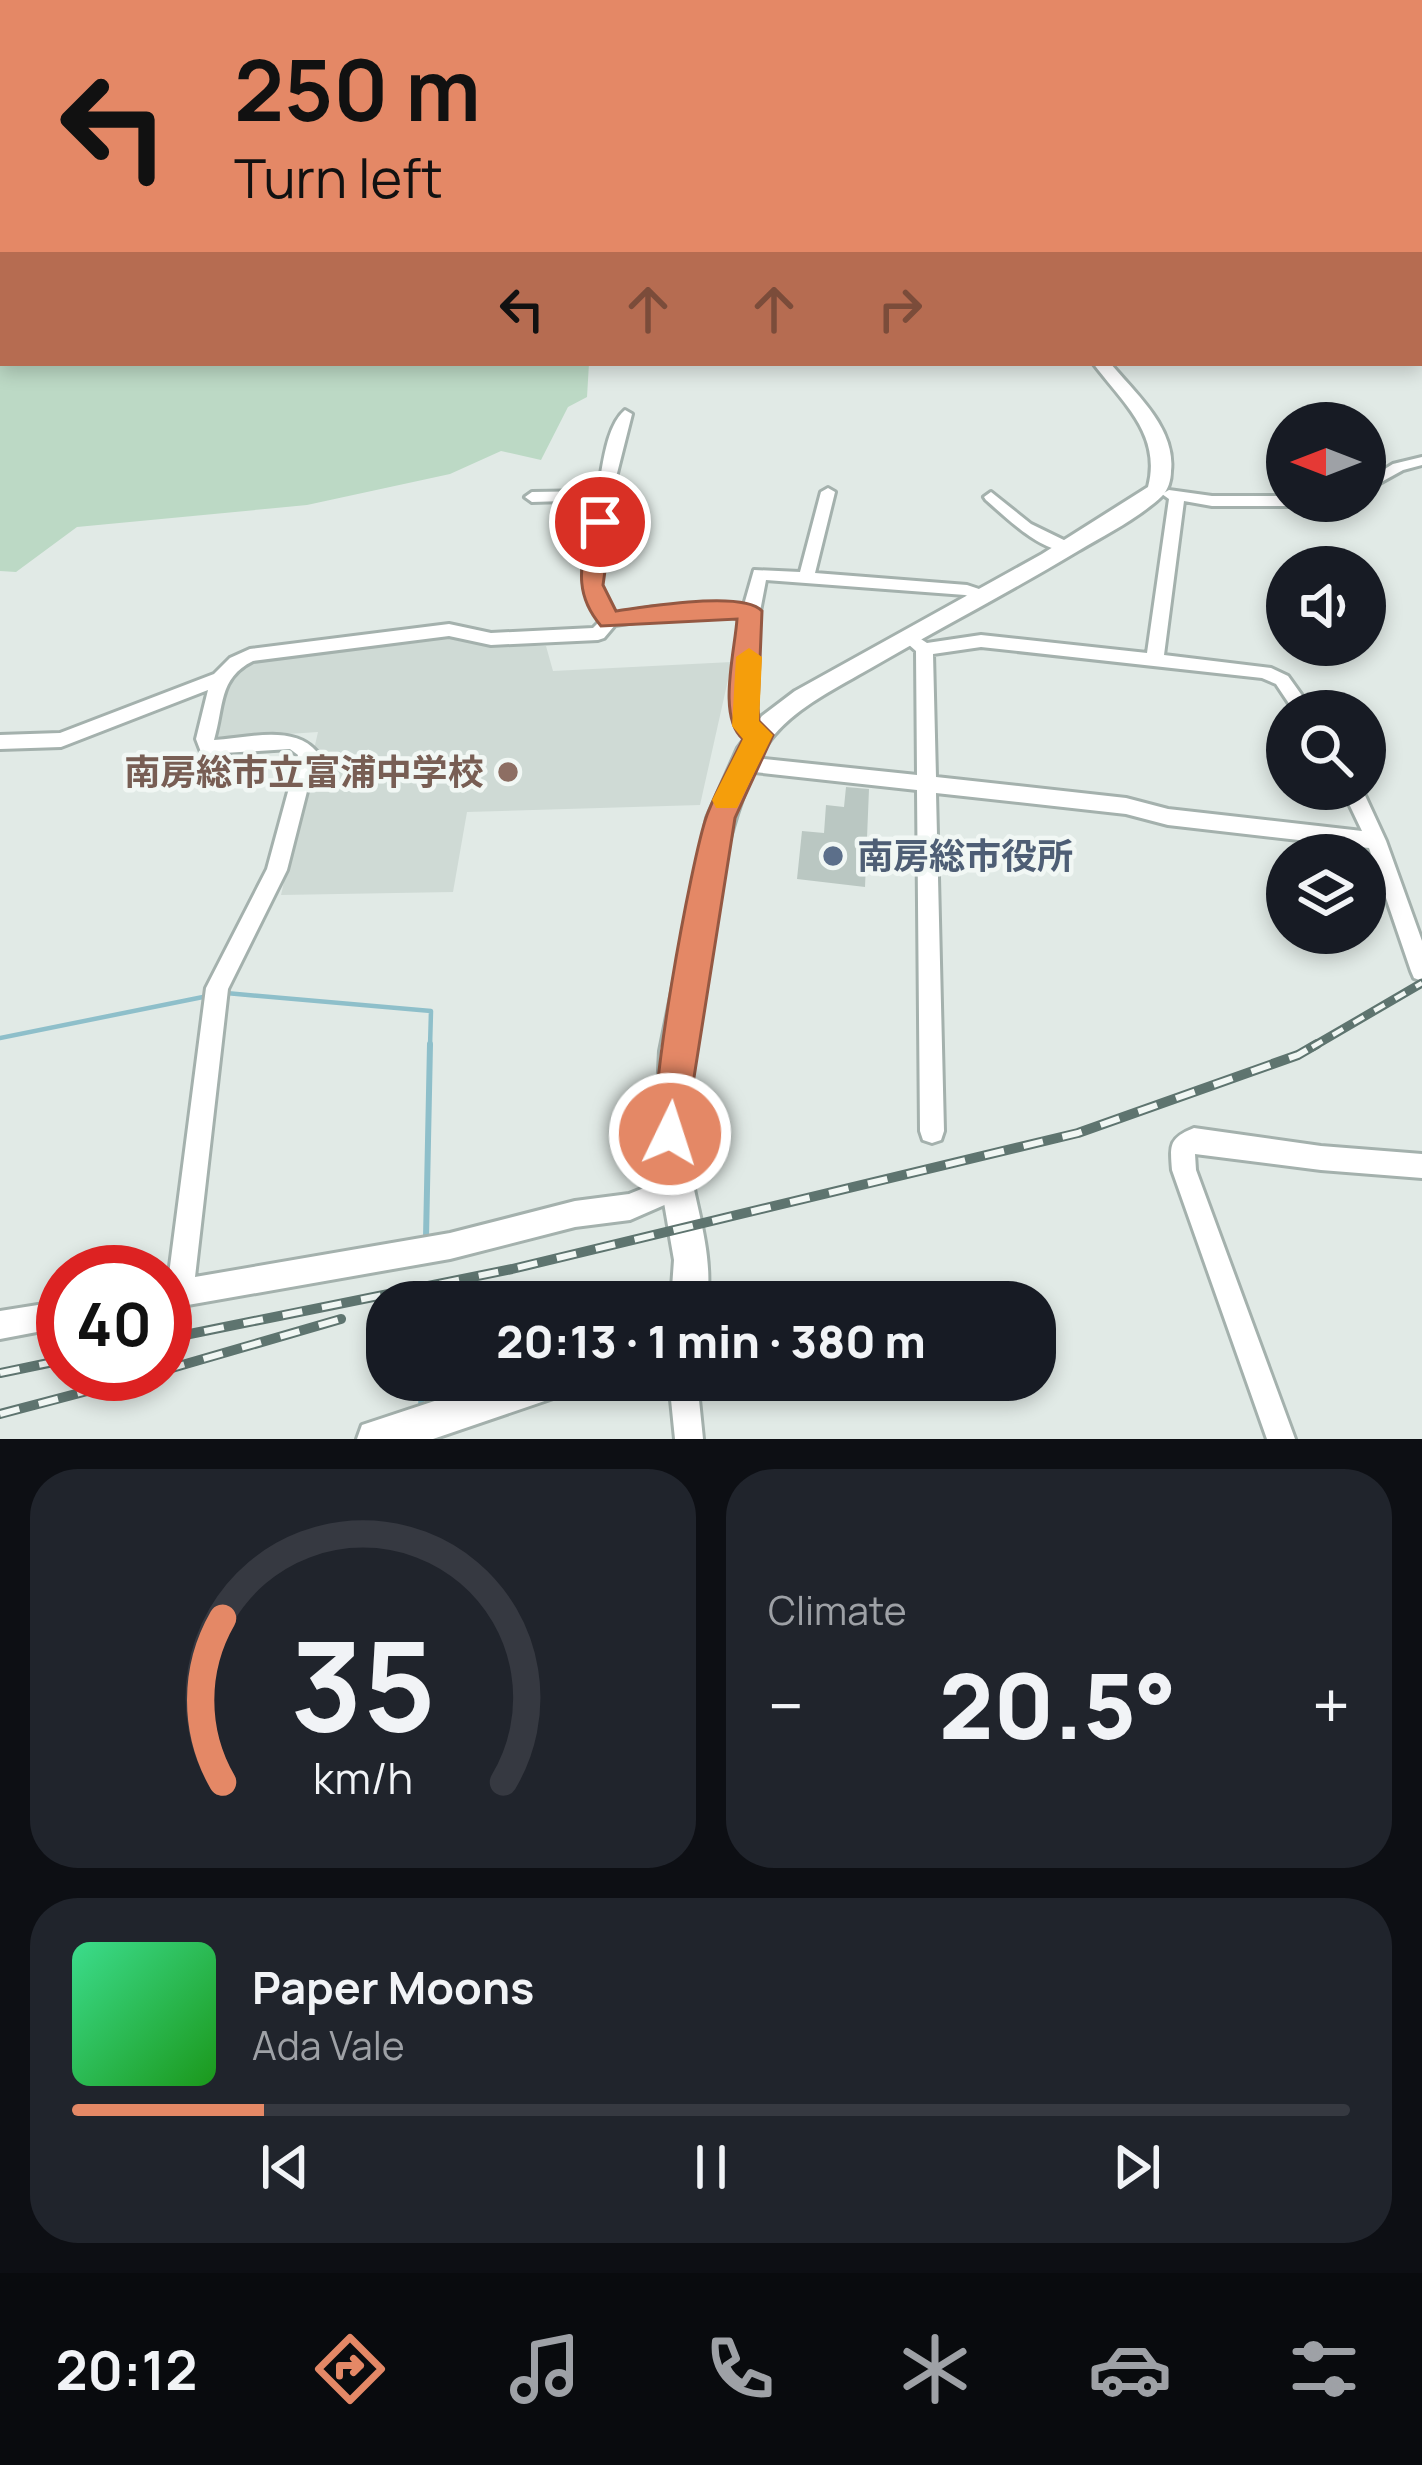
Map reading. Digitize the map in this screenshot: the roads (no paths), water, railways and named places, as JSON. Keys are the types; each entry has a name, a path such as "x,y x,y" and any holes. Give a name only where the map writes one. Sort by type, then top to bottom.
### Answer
{"street":[{"path":"1103,366 1159,439 1165,469 1155,657"},
{"path":"610,620 597,605 590,585 625,414"},
{"path":"1386,474 1422,461"},
{"path":"806,575 828,492"},
{"path":"694,1281 670,1134 672,1086 720,818 759,735 792,704 916,642 985,596 1167,493 1266,499"},
{"path":"532,497 606,495"},
{"path":"991,497 1026,527 1067,548"},
{"path":"759,735 746,726 744,708 750,611 760,574 967,590 985,596"},
{"path":"180,1245 217,988 277,870 308,752 293,742 208,747 205,739 214,715 217,680 226,665 250,655 449,630 491,639 598,634 610,620 678,612 750,611"},
{"path":"916,642 980,641 1155,657 1274,674 1287,690"},
{"path":"916,642 926,784 932,1131"},
{"path":"0,742 61,740 217,680"},
{"path":"745,764 1321,834"},
{"path":"1386,869 1422,971"},
{"path":"1281,1439 1221,1280 1184,1171 1182,1148 1194,1140 1422,1166"},
{"path":"192,1291 450,1246 574,1214 630,1207 676,1187"},
{"path":"0,1325 36,1319"},
{"path":"376,1439 491,1401"},
{"path":"685,1401 689,1439"}],"waterway":[{"path":"435,0 464,0"},
{"path":"226,993 431,1011 430,1047"},
{"path":"0,1038 203,997"},
{"path":"426,1238 430,1044"},
{"path":"421,1401 421,1410"}],"railway":[{"path":"1312,1047 1422,983"},
{"path":"192,1334 512,1269 1078,1133 1298,1055 1317,1044"},
{"path":"192,1362 341,1319"},
{"path":"0,1373 36,1366"},
{"path":"0,1414 49,1401"}],"place":[{"name":"南房総市立富浦中学校","path":"508,772"},
{"name":"南房総市役所","path":"833,856"}]}
